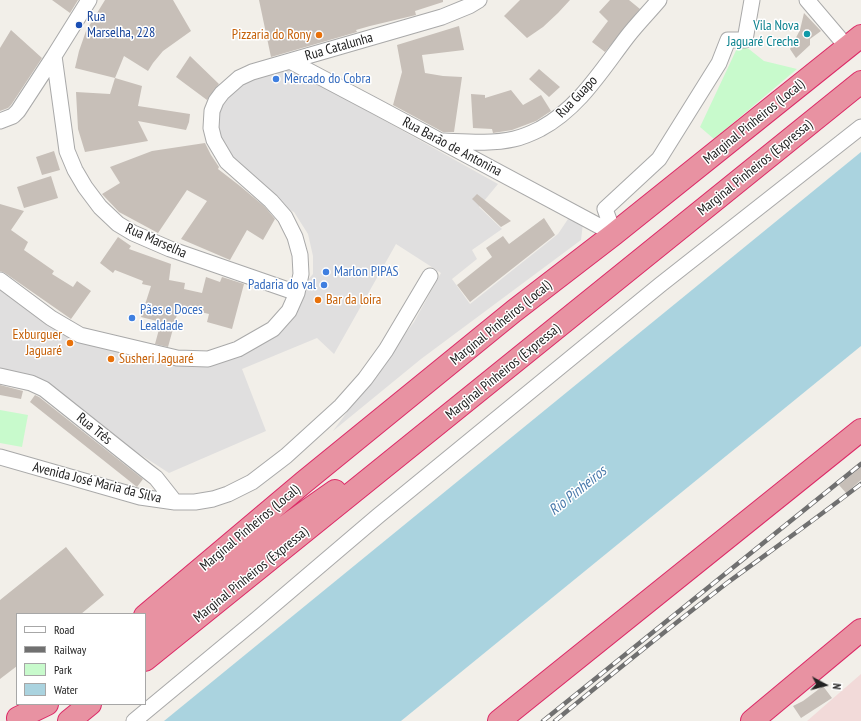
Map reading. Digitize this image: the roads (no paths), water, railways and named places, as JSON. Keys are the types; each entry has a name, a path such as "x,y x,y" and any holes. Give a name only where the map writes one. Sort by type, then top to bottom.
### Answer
{"highway":[{"name":"Marginal Pinheiros (Local)","path":"146,615 335,457 514,312 854,42"},
{"name":"Marginal Pinheiros (Expressa)","path":"146,659 861,82"},
{"path":"146,634 213,581 298,517 374,463 438,425"},
{"path":"500,721 861,430"},
{"path":"752,721 861,630"},
{"path":"16,720 34,705"},
{"path":"16,720 45,705"},
{"path":"69,721 89,705"}],"street":[{"path":"0,121 13,116 18,111 89,0"},
{"name":"Rua Catalunha","path":"0,280 50,318 80,335 177,358 208,358 238,349 254,341 273,329 290,311 297,293 301,274 300,255 295,237 285,217 271,201 227,162 214,140 211,128 212,111 216,101 231,84 239,78 252,72 442,17 469,6 479,0"},
{"name":"Rua Guapo","path":"440,140 478,142 515,139 532,133 550,123 573,105 591,86 628,35 659,0"},
{"path":"614,234 605,209 659,159 719,63 728,40 745,40 752,0"},
{"path":"807,0 854,42"},
{"name":"Rua Marselha","path":"54,56 67,151 75,170 85,187 100,207 118,224 149,241 297,293"},
{"name":"Rua Barão de Antonina","path":"290,61 614,234"},
{"path":"134,721 384,511 647,295 861,127"},
{"name":"Avenida José Maria da Silva","path":"0,457 140,497 175,502 195,502 213,499 228,494 252,482 286,456 341,406 365,379 386,350 430,276"},
{"name":"Rua Três","path":"0,376 31,383 44,389 148,471 156,478 175,502"}],"water":[{"name":"Rio Pinheiros","path":"861,152 861,346 401,721 164,721"}],"railway":[{"path":"543,721 861,464"},
{"path":"555,721 727,583 861,484"}],"place":[{"name":"Rua Marselha, 228","path":"79,25"},
{"name":"Vila Nova Jaguaré Creche","path":"807,34"},
{"name":"Pizzaria do Rony","path":"319,35"},
{"name":"Mercado do Cobra","path":"276,79"},
{"name":"Marlon PIPAS","path":"326,272"},
{"name":"Padaria do val","path":"324,285"},
{"name":"Bar da loira","path":"318,300"},
{"name":"Pães e Doces Lealdade","path":"132,318"},
{"name":"Exburguer Jaguaré","path":"70,343"},
{"name":"Susheri Jaguaré","path":"111,359"}]}
